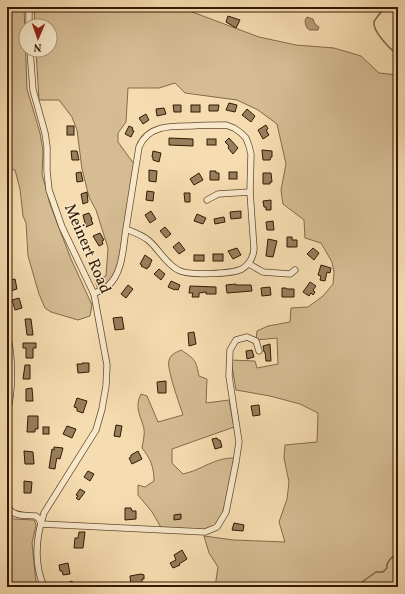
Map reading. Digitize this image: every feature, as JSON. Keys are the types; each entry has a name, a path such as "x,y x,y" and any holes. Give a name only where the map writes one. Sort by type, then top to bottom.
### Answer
{"street":[{"path":"29,7 29,18"},
{"name":"Meinert Road","path":"31,58 33,90 45,133 49,190 62,227 94,294 107,365 106,386 96,430 44,513 37,548 39,567 44,587"},
{"path":"94,294 108,286 116,276 122,257 126,229 139,147 142,141 154,130 162,127 226,125 234,128 246,138 251,154 250,192 254,249 253,257 249,264 232,272 198,274 179,271 168,263 148,240 126,229"},
{"path":"207,200 218,194 250,192"},
{"path":"249,264 263,272 290,274 295,270"},
{"path":"7,334 10,356 11,391 7,413"},
{"path":"7,495 8,508 11,511 17,514 36,516 41,524 205,532 217,528 226,512 236,462 238,442 229,376 230,350 236,340 247,338 256,341 258,351"}],"shaded area":[{"path":"7,7 24,7 24,18 18,18 18,58 26,58 27,89 40,133 43,151 42,174 50,204 59,228 92,305 90,316 78,320 51,312 45,308 39,294 28,256 26,223 23,216 20,189 15,170 7,168"},
{"path":"34,7 179,7 259,37 296,45 334,48 361,56 379,73 398,75 398,587 215,587 218,567 209,553 204,536 234,540 285,542 279,522 287,499 289,482 284,458 285,445 317,442 318,413 300,404 270,396 236,390 231,360 255,361 257,368 278,364 277,338 256,340 257,331 268,326 290,322 291,308 308,307 323,296 333,284 334,272 332,262 321,243 305,238 304,220 283,204 281,190 286,164 277,124 258,110 237,100 185,93 175,83 159,88 128,88 126,122 118,133 118,142 134,164 119,258 114,277 106,284 97,287 95,280 106,276 108,248 96,210 89,197 82,169 77,130 72,117 59,100 39,100 36,58 58,58 58,18 35,18"},
{"path":"307,17 313,19 315,24 319,27 318,30 310,30 307,28 305,19"},
{"path":"181,350 194,360 199,376 207,379 206,403 229,400 234,427 172,449 172,463 183,474 221,460 235,458 222,515 215,527 205,530 190,531 162,529 152,512 138,495 138,485 145,487 154,481 151,464 148,456 142,448 144,431 138,408 139,399 141,394 147,396 158,422 183,415 171,378 169,364 171,356"},
{"path":"7,514 14,519 34,520 36,525 32,543 36,582 41,587 7,587"}],"building":[{"path":"228,16 240,20 236,28 226,22"},
{"path":"229,103 237,105 235,112 226,110"},
{"path":"173,105 181,105 181,112 174,112"},
{"path":"191,105 200,105 200,112 191,112"},
{"path":"209,105 219,105 218,111 209,111"},
{"path":"164,108 166,114 157,116 156,109"},
{"path":"247,109 255,116 251,122 242,115"},
{"path":"146,114 149,120 143,124 139,118"},
{"path":"266,125 268,129 266,130 269,135 263,139 258,130"},
{"path":"67,126 74,126 74,135 67,135"},
{"path":"129,126 133,128 132,130 134,131 131,137 125,134"},
{"path":"169,138 193,139 193,146 169,145"},
{"path":"229,138 238,148 233,154 225,142"},
{"path":"207,139 216,139 216,145 207,145"},
{"path":"262,150 272,151 272,157 270,160 263,160"},
{"path":"71,151 77,151 79,160 72,160"},
{"path":"153,151 161,153 159,162 153,160"},
{"path":"149,170 157,171 156,182 149,181"},
{"path":"210,171 216,171 216,173 219,173 219,180 210,180"},
{"path":"81,172 83,181 77,182 76,173"},
{"path":"229,172 237,172 237,179 229,179"},
{"path":"199,173 203,180 194,185 190,179"},
{"path":"263,173 271,173 272,182 270,182 270,184 263,184"},
{"path":"147,191 154,192 153,201 146,200"},
{"path":"87,192 88,202 83,204 81,194"},
{"path":"184,193 190,193 190,202 185,202"},
{"path":"271,200 271,210 266,210 263,201"},
{"path":"151,211 156,219 150,223 145,215"},
{"path":"241,211 241,218 231,219 230,212"},
{"path":"89,213 93,224 86,227 83,215"},
{"path":"197,214 206,218 203,224 194,221"},
{"path":"224,217 225,222 215,224 214,219"},
{"path":"273,221 274,230 267,230 266,222"},
{"path":"165,227 171,234 166,238 160,231"},
{"path":"100,233 104,240 102,241 103,244 99,246 93,236"},
{"path":"287,237 292,237 292,240 297,240 297,247 287,247"},
{"path":"268,239 277,241 273,257 266,256"},
{"path":"179,242 185,250 179,254 173,247"},
{"path":"237,248 241,255 233,259 228,251"},
{"path":"313,248 319,253 314,260 307,254"},
{"path":"213,254 223,254 223,261 213,261"},
{"path":"145,255 152,260 147,269 140,264"},
{"path":"194,255 204,255 204,261 194,261"},
{"path":"321,265 331,268 330,273 327,272 325,281 320,280 321,276 318,275"},
{"path":"159,269 165,274 161,280 154,274"},
{"path":"15,279 17,289 7,292 7,281"},
{"path":"171,281 180,285 178,290 168,287"},
{"path":"310,282 316,286 313,290 315,292 313,295 311,293 309,296 303,292"},
{"path":"128,285 133,289 126,298 121,294"},
{"path":"226,285 251,285 252,291 227,293"},
{"path":"190,286 216,287 216,294 206,294 206,292 199,293 199,297 192,297 193,293 189,293"},
{"path":"270,287 271,295 262,296 261,288"},
{"path":"282,288 294,289 294,297 282,297"},
{"path":"19,298 22,308 15,310 12,300"},
{"path":"122,317 124,329 115,330 113,318"},
{"path":"25,319 31,319 33,335 27,335"},
{"path":"194,332 196,344 189,346 188,333"},
{"path":"23,343 36,343 36,348 33,348 33,358 26,358 26,348 23,348"},
{"path":"270,344 271,361 266,361 263,346"},
{"path":"252,350 254,357 247,359 246,351"},
{"path":"89,363 89,372 78,373 77,364"},
{"path":"25,365 30,365 30,379 23,379"},
{"path":"166,381 166,393 158,393 157,382"},
{"path":"32,388 33,401 26,401 26,389"},
{"path":"77,398 87,401 83,413 77,411 77,408 74,407"},
{"path":"259,405 260,415 253,416 251,406"},
{"path":"28,416 38,416 38,429 35,429 35,432 27,432"},
{"path":"116,425 122,426 120,437 114,436"},
{"path":"67,426 76,429 72,438 63,434"},
{"path":"43,427 49,427 49,434 43,434"},
{"path":"217,438 220,440 222,447 215,449 212,439"},
{"path":"54,447 63,448 60,459 57,458 55,469 49,468 52,449 54,450"},
{"path":"24,451 33,452 34,464 25,464"},
{"path":"138,451 142,459 132,464 129,458"},
{"path":"88,471 94,474 90,481 84,477"},
{"path":"24,481 32,482 31,493 24,493"},
{"path":"80,489 85,492 79,500 76,498 78,496 76,495"},
{"path":"125,508 131,508 132,511 136,511 136,519 125,520"},
{"path":"181,514 181,519 174,520 174,515"},
{"path":"234,523 244,525 243,531 232,530"},
{"path":"79,532 85,532 83,548 74,548 75,538 78,538"},
{"path":"182,550 187,559 179,564 180,565 173,568 170,563 176,560 174,555"},
{"path":"68,563 70,574 63,575 62,571 60,571 59,565"},
{"path":"141,574 144,575 142,582 131,586 130,576"},
{"path":"72,581 75,587 67,587 65,584"}],"waterway":[{"path":"380,7 381,12 374,22 374,26 383,40 398,55"},
{"path":"398,68 395,74 398,87"},
{"path":"355,587 376,572 383,572 387,568 387,564 390,560 398,554"}]}
